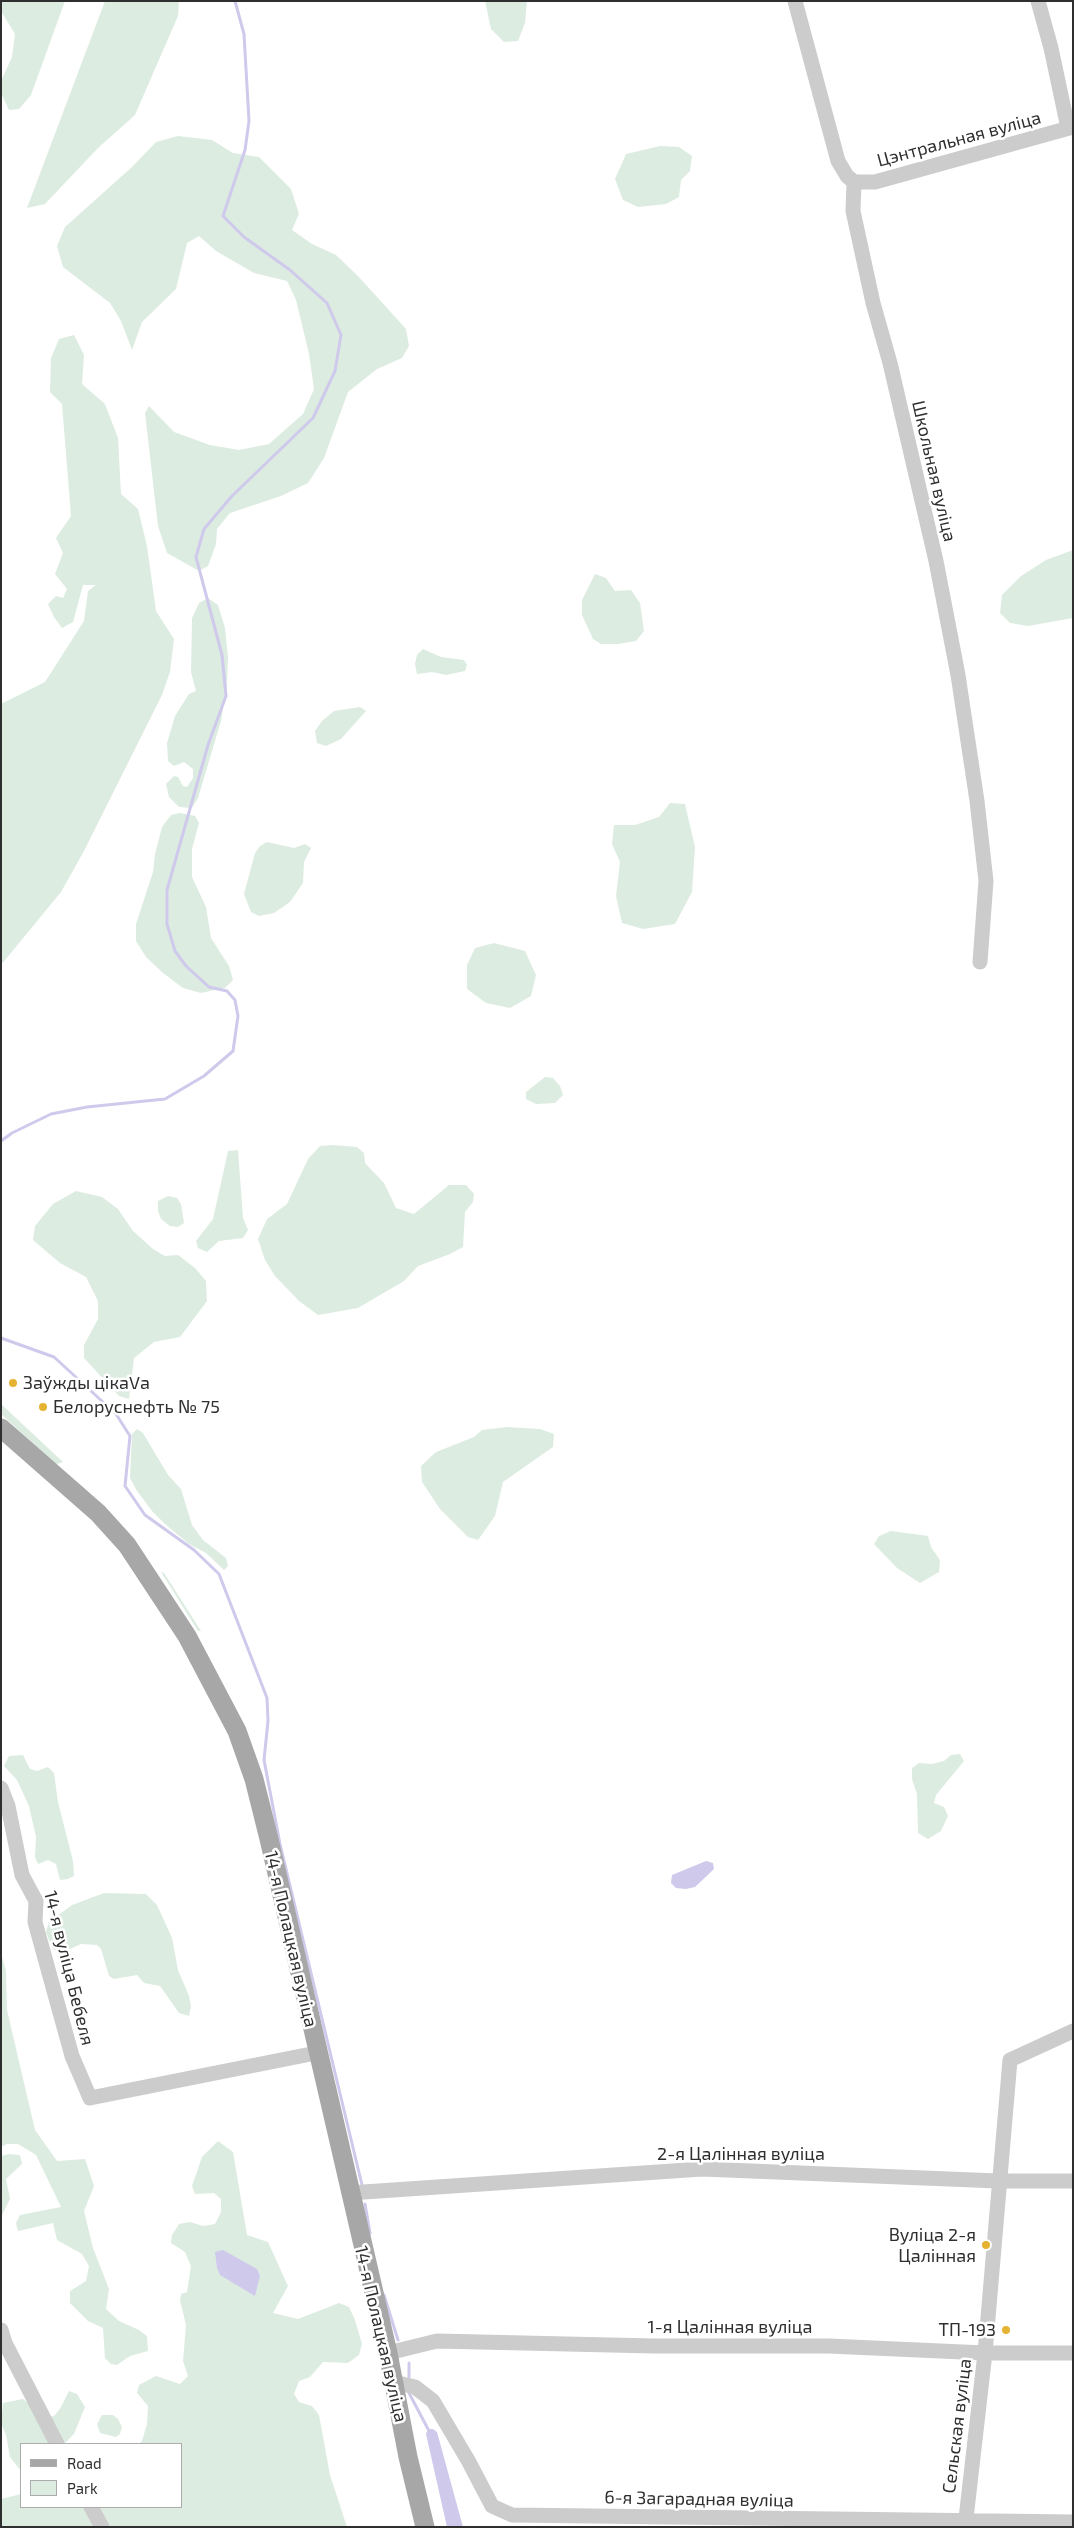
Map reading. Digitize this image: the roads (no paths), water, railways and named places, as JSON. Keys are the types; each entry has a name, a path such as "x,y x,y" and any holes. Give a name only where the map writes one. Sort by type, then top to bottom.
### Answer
{"main road":[{"name":"14-я Полацкая вуліца","path":"1,1428 98,1513 127,1546 175,1616 216,1688 237,1731 254,1779 316,2053 388,2353 408,2457 426,2527"}],"street":[{"path":"795,1 838,161 847,176 854,182"},
{"path":"1038,1 1070,127"},
{"name":"Цэнтральная вуліца","path":"854,182 875,182 1070,127"},
{"name":"Школьная вуліца","path":"854,182 853,212 872,303 890,363 936,561 958,675 978,801 986,881 980,962"},
{"name":"14-я вуліца Бебеля","path":"1,1788 8,1806 22,1875 36,1901 35,1922 72,2056 90,2098 316,2053"},
{"name":"Сельская вуліца","path":"965,2524 984,2353 1010,2060 1073,2031"},
{"name":"2-я Цалінная вуліца","path":"349,2193 702,2169 998,2181 1073,2181"},
{"path":"1,2330 5,2343 56,2443"},
{"name":"1-я Цалінная вуліца","path":"388,2353 437,2341 662,2346 830,2346 984,2353 1073,2353"},
{"name":"6-я Загарадная вуліца","path":"394,2382 415,2387 433,2401 469,2462 492,2506 512,2515 965,2524 1073,2522"},
{"path":"92,2508 102,2527"}],"waterway":[{"path":"1,1141 12,1133 51,1114 87,1107 165,1099 204,1076 233,1051 238,1016 235,1000 227,991 209,987 186,966 175,951 167,924 167,890 208,745 226,696 222,655 196,557 204,529 232,496 313,418 335,371 341,335 327,303 290,270 244,237 223,216 245,150 249,121 244,34 235,1"},
{"path":"1,1338 54,1357 116,1414 130,1436 125,1486 145,1515 194,1550 219,1574 267,1698 268,1721 264,1760 280,1844 362,2185"},
{"path":"365,2204 370,2233"},
{"path":"384,2295 398,2340"},
{"path":"409,2363 409,2377"},
{"path":"409,2393 428,2429"}],"place":[{"name":"Заўжды цікаVа","path":"13,1383"},
{"name":"Белоруснефть № 75","path":"43,1407"},
{"name":"Вуліца 2-я Цалінная","path":"986,2245"},
{"name":"ТП-193","path":"1006,2330"}]}
